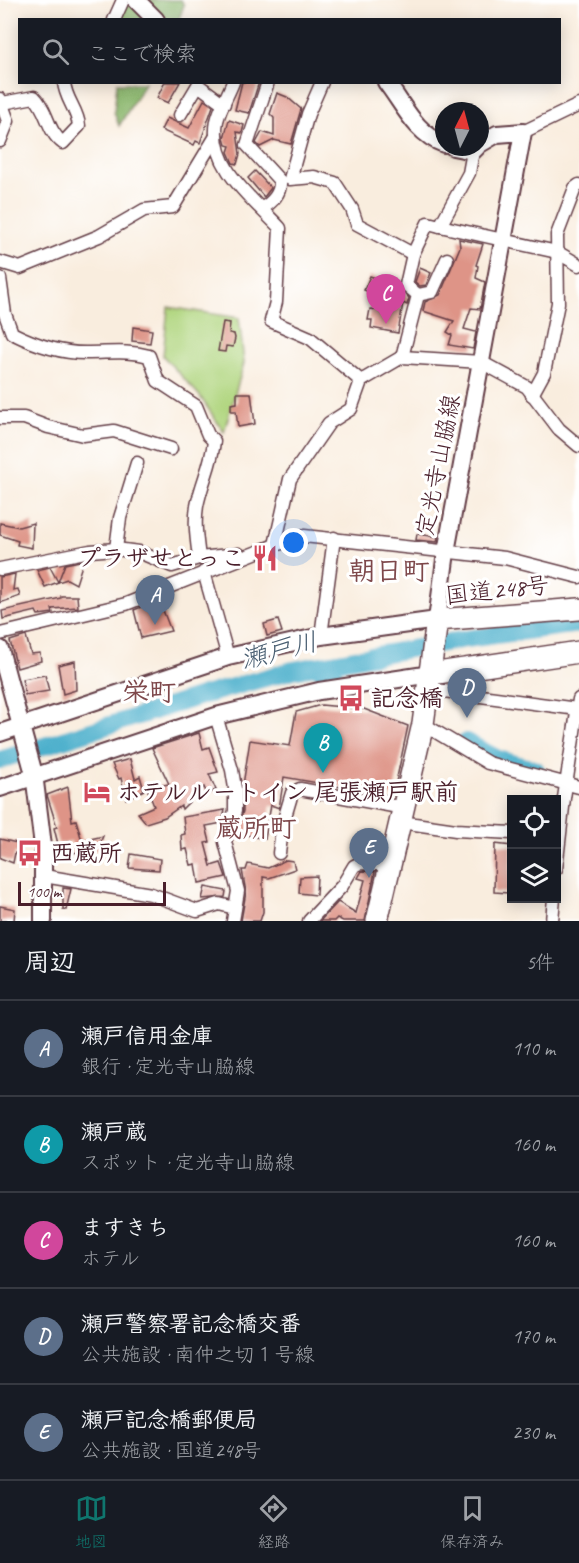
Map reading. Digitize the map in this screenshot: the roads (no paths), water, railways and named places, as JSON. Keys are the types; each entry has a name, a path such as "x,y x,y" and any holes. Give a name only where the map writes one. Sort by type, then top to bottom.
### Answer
{"highway":[{"name":"国道248号","path":"377,921 392,865 423,724 437,626 579,609"},
{"path":"431,675 579,652"}],"main road":[{"path":"136,0 154,18"},
{"path":"387,84 412,120 428,137 435,140"},
{"path":"489,139 497,134 523,132"},
{"name":"定光寺山脇線","path":"437,626 446,552 523,132"},
{"path":"0,733 23,731 49,715 228,657 321,636 437,626"},
{"path":"0,649 34,771 42,831 43,921"},
{"path":"0,788 34,771 216,717 319,691 431,675"}],"street":[{"path":"115,18 123,0"},
{"path":"0,141 8,120 2,101 34,97 41,104 57,139 63,143 79,126 78,119 64,93 64,84"},
{"path":"232,84 217,121 216,146 221,161 280,228 276,302 271,321 310,338 361,381"},
{"path":"262,208 271,204 280,186 280,181 246,145 267,84"},
{"path":"321,84 308,114 290,179 314,177 334,183 352,210 357,224 413,254"},
{"path":"180,115 198,85 224,104"},
{"path":"523,132 579,105"},
{"path":"0,262 20,268 99,236 144,210 173,207 217,135"},
{"path":"440,226 469,173 474,156"},
{"path":"532,395 544,373 558,303 557,235 575,188 579,185"},
{"path":"418,295 406,285 413,254 428,223 557,252 579,265"},
{"path":"418,295 432,292 447,259"},
{"path":"0,278 5,314 12,333 61,351 87,354 131,351 149,356 158,381 196,406 208,435 214,441 212,461 197,504 195,527 199,558"},
{"path":"402,357 418,295"},
{"path":"274,545 290,479 329,423 351,409 361,381 402,357 481,362 527,387 559,429 579,446"},
{"path":"0,418 24,418 48,428 83,435 114,431 171,449"},
{"path":"116,549 120,518 137,463"},
{"path":"0,634 126,604 274,545 304,536 504,558 579,577"},
{"path":"321,636 334,538"},
{"path":"0,568 90,551 116,549 139,552 172,566 199,558 256,552"},
{"path":"204,572 228,657"},
{"path":"431,675 578,704 561,819"},
{"path":"216,717 235,788 235,811 225,842 238,891 235,917"},
{"path":"423,724 488,763 579,787"},
{"path":"279,853 283,823 292,793 300,789 456,830 507,833"},
{"path":"309,921 342,886 354,866 360,863 392,865"},
{"path":"44,876 151,894 197,911 219,904 235,917"},
{"path":"552,921 554,903"}],"waterway":[{"name":"瀬戸川","path":"0,760 201,696 293,670 466,639 579,624"},
{"path":"314,666 336,678"},
{"path":"466,742 498,759 536,770"}],"place":[{"name":"ますきち","path":"386,324"},
{"name":"プラザせとっこ","path":"265,558"},
{"name":"瀬戸信用金庫","path":"155,625"},
{"name":"記念橋","path":"351,698"},
{"name":"瀬戸警察署記念橋交番","path":"467,718"},
{"name":"瀬戸蔵","path":"323,773"},
{"name":"ホテルルートイン 尾張瀬戸駅前","path":"97,792"},
{"name":"西蔵所","path":"30,853"},
{"name":"瀬戸記念橋郵便局","path":"369,878"}],"district":[{"name":"朝日町","path":"389,571"},
{"name":"栄町","path":"149,692"},
{"name":"蔵所町","path":"256,828"}]}
